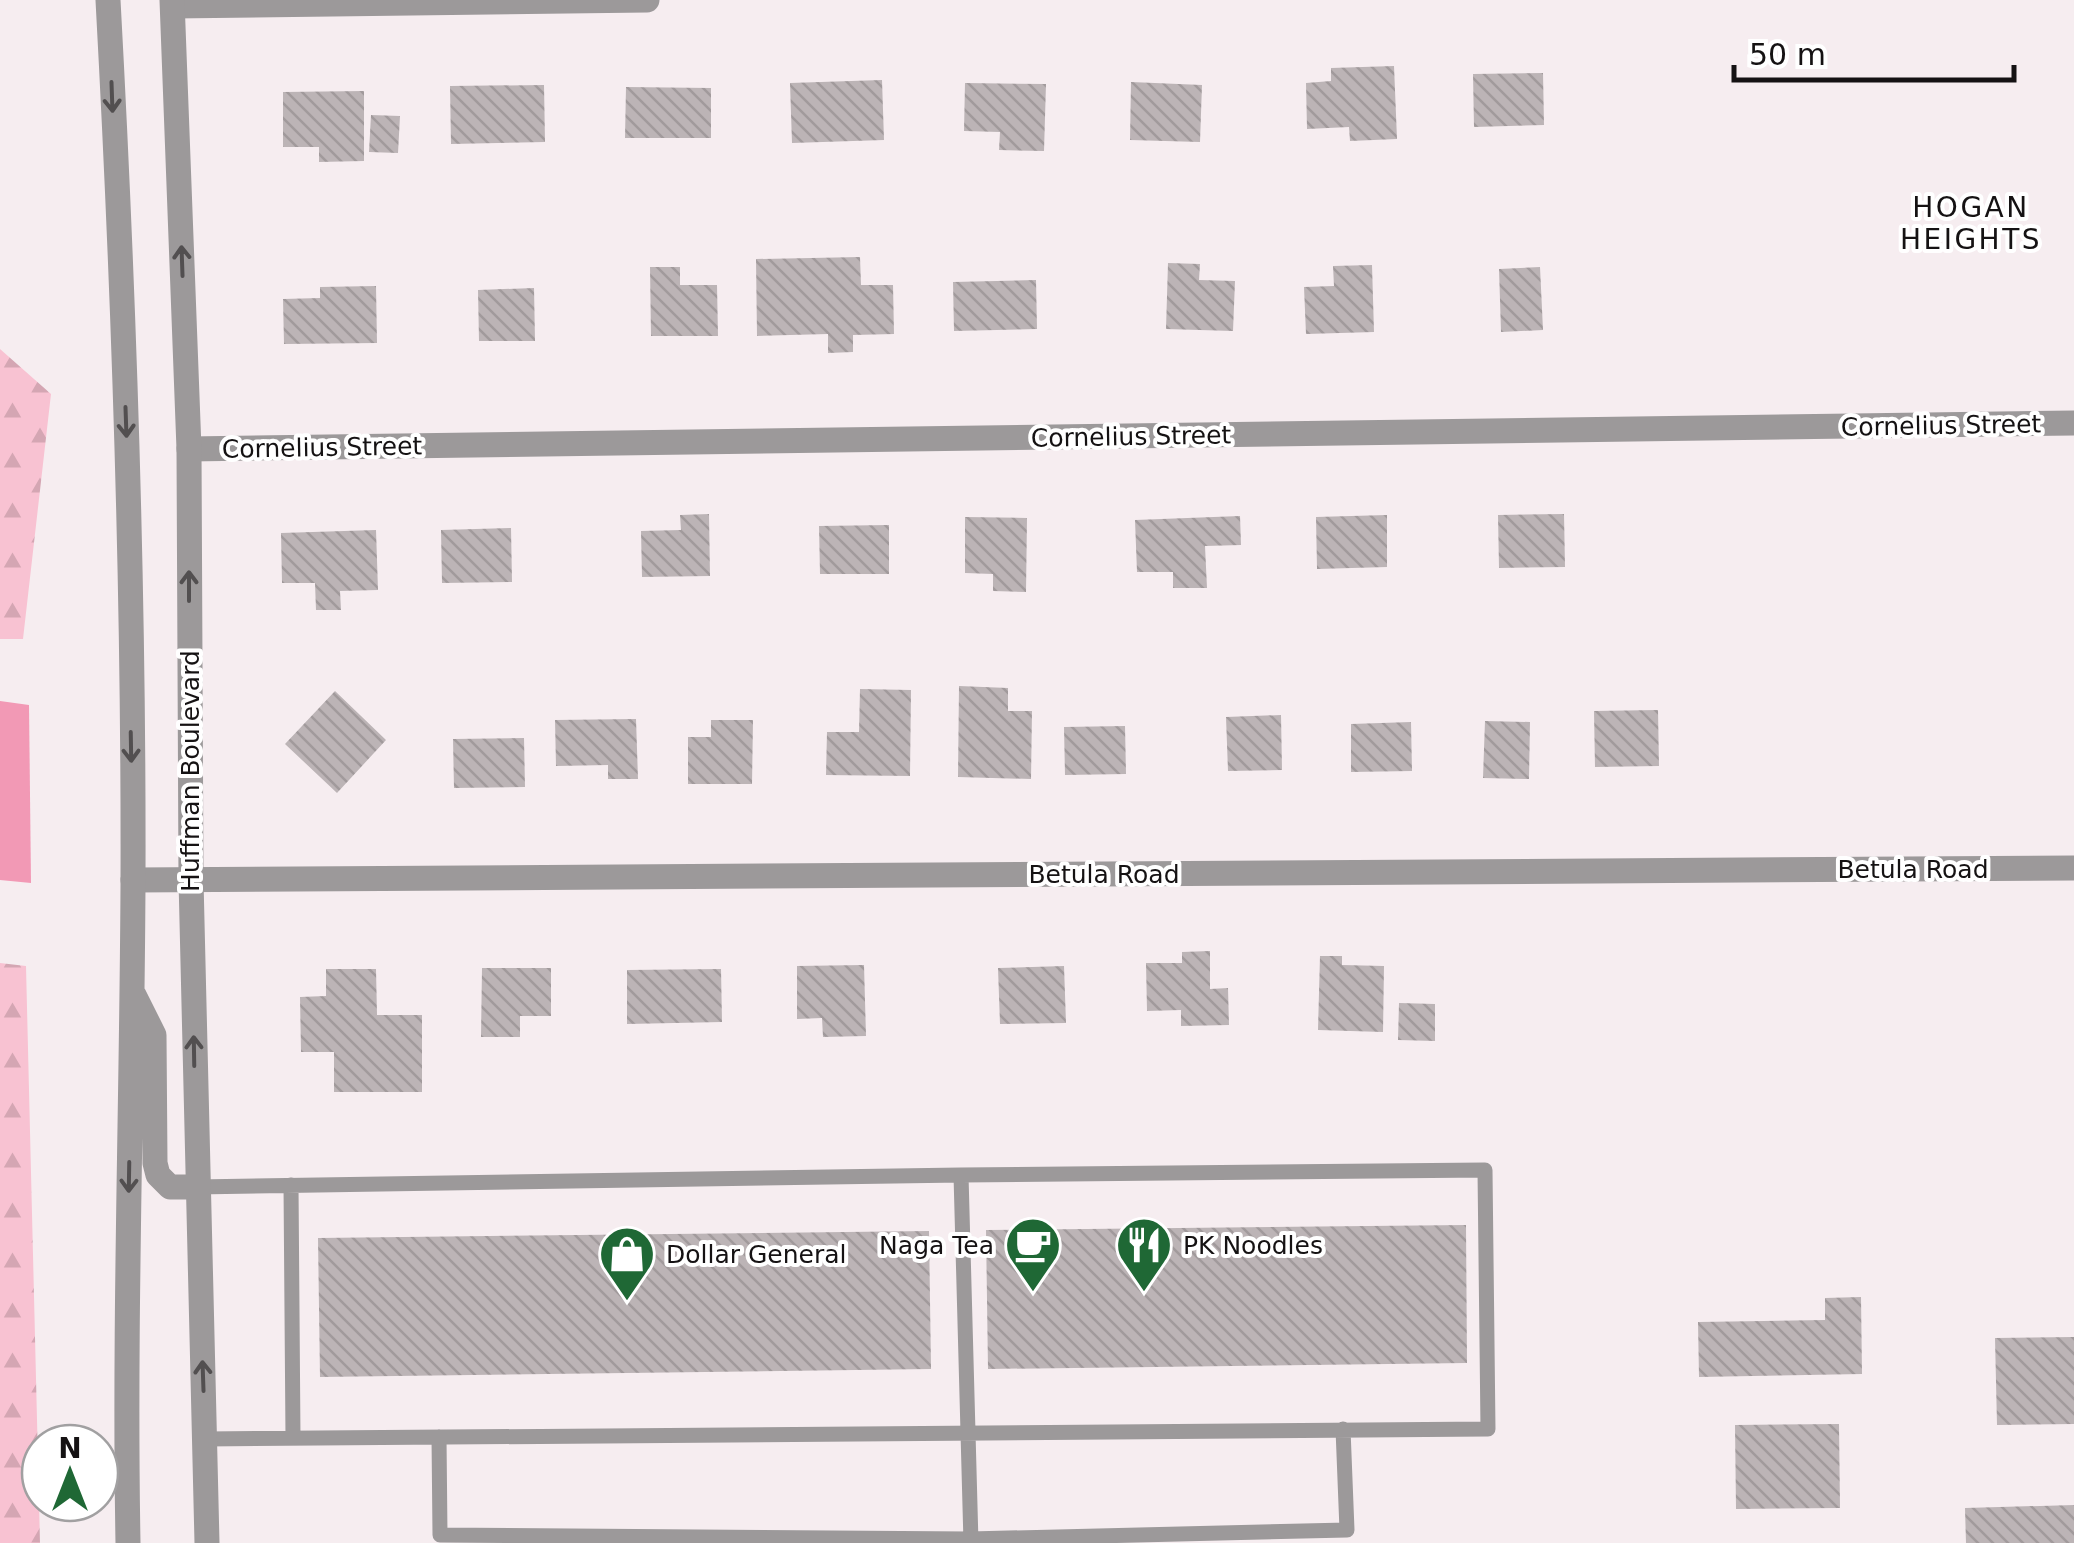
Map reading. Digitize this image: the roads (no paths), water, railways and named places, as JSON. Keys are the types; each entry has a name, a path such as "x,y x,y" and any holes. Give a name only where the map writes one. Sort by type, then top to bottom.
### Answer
{"street":[{"path":"108,0 127,450 133,880 128,1543"},
{"path":"172,3 646,0"},
{"name":"Huffman Boulevard","path":"172,3 189,449 190,880 207,1543"},
{"name":"Cornelius Street","path":"189,449 2074,423"},
{"name":"Betula Road","path":"133,880 2074,868"},
{"path":"132,990 154,1035 154,1163 158,1175 170,1186 196,1187"}],"lane":[{"path":"196,1187 1485,1170 1488,1429 205,1439"},
{"path":"961,1175 971,1541"},
{"path":"290,1185 293,1438"},
{"path":"438,1437 440,1536 971,1541 1347,1530 1343,1430"}],"place":[{"name":"Naga Tea","path":"1033,1294"},
{"name":"PK Noodles","path":"1144,1294"},
{"name":"Dollar General","path":"627,1303"}],"district":[{"name":"HOGAN HEIGHTS","path":"1971,223"}]}
